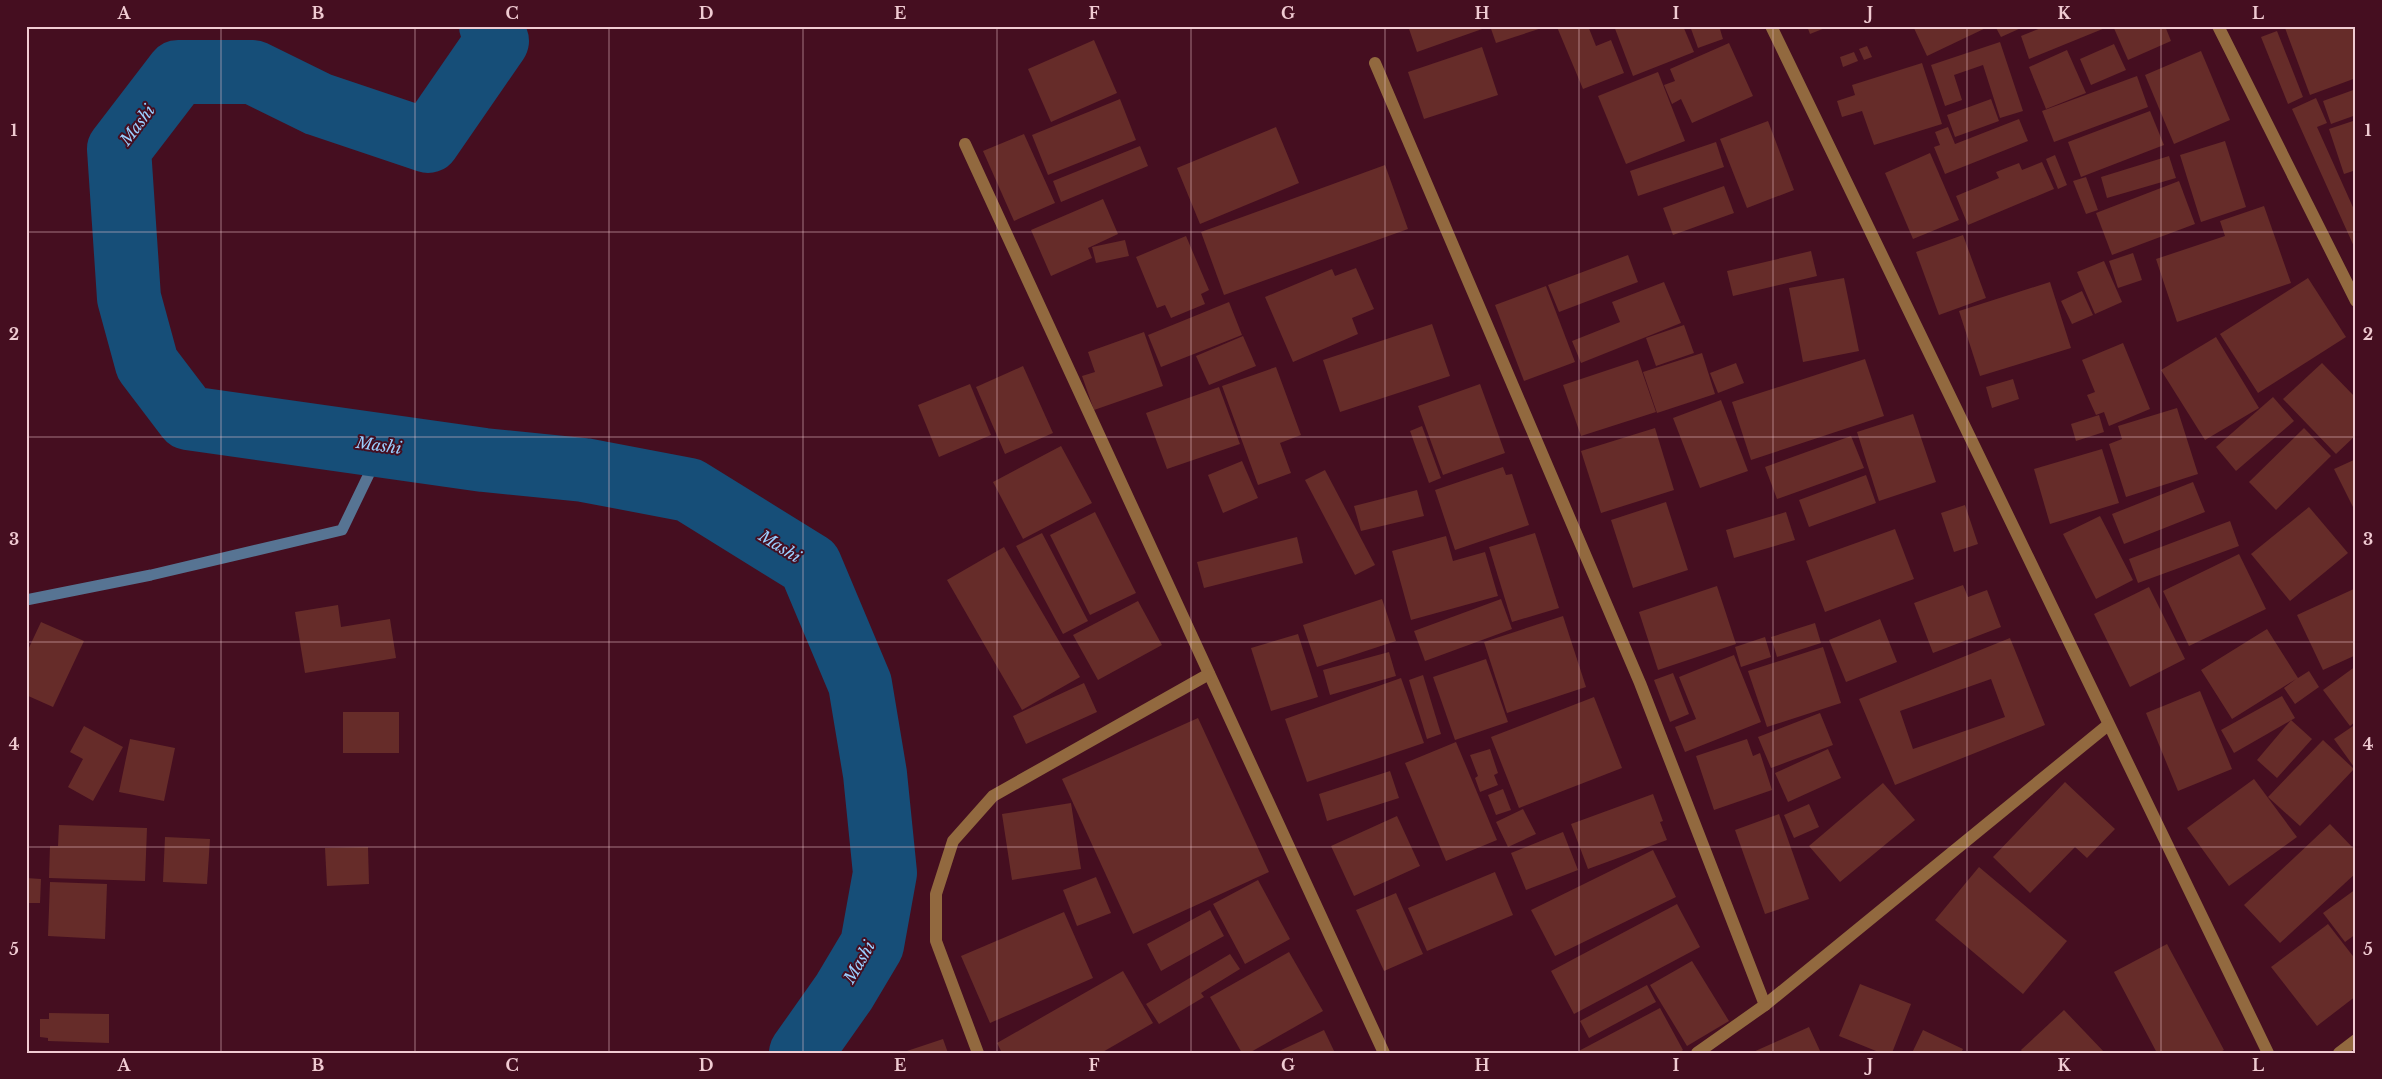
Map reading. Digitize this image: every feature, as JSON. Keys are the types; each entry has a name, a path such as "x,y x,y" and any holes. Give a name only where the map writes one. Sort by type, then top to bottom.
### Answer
{"street":[{"path":"1771,26 2268,1053"},
{"path":"2218,26 2356,301"},
{"path":"1375,63 1640,683 1765,1006"},
{"path":"965,144 1384,1053"},
{"path":"978,1053 936,940 936,894 953,841 992,796 1209,674"},
{"path":"1697,1053 1765,1006 2108,725"},
{"path":"2339,1053 2356,1040"}],"building":[{"path":"1408,26 1484,26 1485,28 1417,52"},
{"path":"1490,26 1544,26 1545,27 1496,43"},
{"path":"1588,26 1596,46 1611,40 1624,73 1583,89 1557,27"},
{"path":"1614,26 1683,26 1694,52 1633,76"},
{"path":"1690,26 1719,26 1723,39 1698,48"},
{"path":"1807,26 1830,26 1810,34"},
{"path":"1913,26 1990,26 1927,56"},
{"path":"1995,26 2020,26 2021,28 2001,37"},
{"path":"2046,26 2110,26 2029,59 2021,36"},
{"path":"2113,26 2165,26 2171,41 2128,60"},
{"path":"2289,26 2353,26 2356,32 2356,78 2310,95 2285,28"},
{"path":"2277,31 2303,97 2288,104 2261,37"},
{"path":"1094,40 1117,93 1051,122 1028,69"},
{"path":"2000,42 2023,111 2000,118 1983,65 1954,75 1962,100 1945,106 1931,65"},
{"path":"1729,43 1753,96 1692,123 1681,99 1672,104 1664,85 1675,81 1670,69"},
{"path":"2114,44 2126,70 2091,85 2080,59"},
{"path":"1867,46 1872,57 1864,60 1859,49"},
{"path":"1482,47 1498,95 1424,119 1408,72"},
{"path":"2067,50 2086,93 2046,109 2029,67"},
{"path":"2201,51 2230,120 2174,144 2145,75"},
{"path":"1854,52 1858,61 1843,67 1840,57"},
{"path":"1922,63 1942,124 1874,145 1862,111 1842,117 1837,101 1855,95 1852,85"},
{"path":"1658,72 1685,141 1626,164 1598,96"},
{"path":"2137,76 2148,107 2054,142 2042,111"},
{"path":"2356,89 2356,115 2331,124 2323,101"},
{"path":"2316,98 2327,123 2317,127 2356,214 2356,251 2292,109"},
{"path":"1120,99 1136,140 1048,175 1032,135"},
{"path":"1991,99 1999,121 1955,137 1947,115"},
{"path":"2150,111 2164,145 2081,177 2068,142"},
{"path":"2019,119 2028,141 1945,174 1934,147 1940,145 1935,132 1948,127 1955,144"},
{"path":"2356,120 2356,170 2344,174 2329,129"},
{"path":"1768,121 1794,190 1747,208 1720,139"},
{"path":"1276,127 1299,183 1200,224 1177,168"},
{"path":"1024,134 1055,203 1014,221 983,151"},
{"path":"2225,141 2246,207 2201,222 2180,155"},
{"path":"1716,142 1724,167 1638,196 1630,171"},
{"path":"1140,146 1148,166 1061,202 1053,181"},
{"path":"1930,153 1959,220 1913,239 1885,173"},
{"path":"2055,155 2067,185 2058,189 2046,159"},
{"path":"2169,156 2176,178 2107,198 2101,177"},
{"path":"2042,162 2054,189 1968,225 1956,196 1999,178 1996,172 2019,163 2022,170"},
{"path":"1385,165 1408,229 1224,295 1201,232"},
{"path":"2086,177 2098,210 2086,214 2073,181"},
{"path":"2179,181 2195,224 2112,255 2096,213"},
{"path":"1724,186 1734,213 1673,235 1663,208"},
{"path":"1103,199 1118,234 1088,248 1092,258 1051,276 1031,230"},
{"path":"2264,206 2291,283 2177,322 2156,259 2225,236 2220,221"},
{"path":"1963,235 1986,298 1939,315 1916,252"},
{"path":"1186,236 1209,290 1201,294 1205,304 1171,318 1165,305 1157,308 1136,257"},
{"path":"1125,240 1129,256 1096,263 1092,247"},
{"path":"1811,251 1817,276 1733,296 1727,271"},
{"path":"2133,253 2142,280 2118,288 2109,261"},
{"path":"1628,255 1638,282 1559,312 1548,285"},
{"path":"2104,261 2122,302 2095,314 2077,272"},
{"path":"1356,268 1374,309 1352,318 1358,334 1293,362 1265,297 1332,269 1335,276"},
{"path":"1844,278 1859,351 1803,362 1789,288"},
{"path":"2308,278 2346,337 2258,393 2220,334"},
{"path":"1664,282 1681,323 1581,363 1572,341 1620,322 1612,302"},
{"path":"2050,282 2071,348 1980,376 1959,311"},
{"path":"1546,286 1575,362 1524,381 1495,305"},
{"path":"2082,291 2093,315 2072,324 2061,301"},
{"path":"1229,302 1242,335 1161,367 1148,335"},
{"path":"1432,324 1450,376 1340,412 1323,360"},
{"path":"1684,325 1694,353 1656,366 1646,338"},
{"path":"1144,332 1163,386 1094,410 1082,376 1095,372 1088,352"},
{"path":"1243,336 1256,366 1209,385 1196,356"},
{"path":"2216,337 2259,408 2205,440 2161,370"},
{"path":"2123,343 2150,409 2109,426 2104,412 2096,415 2087,395 2095,392 2082,360"},
{"path":"1702,353 1715,394 1657,413 1643,372"},
{"path":"1865,359 1884,416 1751,460 1732,402"},
{"path":"1638,360 1656,412 1581,436 1563,385"},
{"path":"1736,363 1744,383 1718,393 1710,373"},
{"path":"2322,363 2356,398 2356,435 2336,454 2283,399"},
{"path":"1023,366 1053,433 1005,454 976,387"},
{"path":"1276,367 1301,435 1280,443 1291,473 1258,485 1222,386"},
{"path":"2013,379 2019,399 1992,408 1986,387"},
{"path":"970,384 991,435 939,457 918,405"},
{"path":"1480,384 1505,453 1443,475 1418,406"},
{"path":"1219,387 1240,444 1167,469 1146,413"},
{"path":"2273,397 2294,421 2236,471 2216,447"},
{"path":"1721,400 1748,471 1700,488 1673,418"},
{"path":"2177,408 2198,474 2126,497 2109,444 2122,439 2118,426"},
{"path":"1913,414 1936,482 1879,501 1857,432"},
{"path":"2099,415 2104,432 2076,441 2071,424"},
{"path":"1422,426 1441,478 1429,483 1410,431"},
{"path":"1655,428 1674,490 1601,513 1581,451"},
{"path":"2304,428 2331,456 2276,510 2249,482"},
{"path":"1851,436 1864,468 1777,499 1765,467"},
{"path":"1061,446 1092,503 1023,539 993,482"},
{"path":"2102,449 2119,503 2050,524 2034,469"},
{"path":"2356,459 2356,513 2334,469"},
{"path":"1242,461 1258,498 1223,513 1208,475"},
{"path":"1503,467 1506,475 1512,474 1529,525 1455,550 1435,490"},
{"path":"1325,470 1375,565 1355,575 1305,480"},
{"path":"1866,475 1876,503 1809,527 1799,500"},
{"path":"2193,482 2205,512 2124,544 2112,514"},
{"path":"1417,490 1424,516 1361,531 1354,506"},
{"path":"1666,502 1688,570 1633,588 1611,520"},
{"path":"1965,505 1978,544 1954,552 1941,513"},
{"path":"2309,507 2348,553 2290,601 2251,554"},
{"path":"1095,512 1136,593 1090,615 1050,535"},
{"path":"1786,512 1795,540 1734,558 1726,530"},
{"path":"2100,516 2133,580 2096,599 2063,534"},
{"path":"2230,521 2239,546 2138,583 2129,559"},
{"path":"1895,529 1914,579 1825,612 1806,561"},
{"path":"1042,533 1088,621 1063,634 1016,546"},
{"path":"1535,533 1559,608 1512,622 1489,547"},
{"path":"1446,536 1453,561 1485,552 1498,596 1411,620 1392,551"},
{"path":"1297,537 1303,563 1204,588 1197,562"},
{"path":"1004,547 1080,677 1022,710 947,580"},
{"path":"2239,554 2266,609 2189,646 2163,591"},
{"path":"1963,585 1968,597 1987,590 2001,627 1933,653 1914,603"},
{"path":"1717,586 1736,644 1658,670 1639,612"},
{"path":"2149,587 2185,659 2130,687 2094,614"},
{"path":"2356,588 2356,655 2323,670 2297,615"},
{"path":"1382,599 1396,641 1317,667 1303,625"},
{"path":"1501,599 1512,629 1425,661 1414,631"},
{"path":"1138,601 1162,645 1098,680 1073,635"},
{"path":"338,605 341,627 390,619 396,658 305,673 295,612"},
{"path":"1563,616 1586,687 1507,713 1484,642"},
{"path":"1880,619 1897,662 1846,682 1829,640"},
{"path":"41,622 84,641 53,707 26,695 26,654"},
{"path":"1815,623 1821,643 1777,657 1771,637"},
{"path":"2267,629 2298,678 2309,671 2319,687 2295,704 2284,688 2296,679 2232,719 2201,670"},
{"path":"1298,634 1318,697 1271,711 1251,648"},
{"path":"1765,637 1771,657 1741,667 1735,647"},
{"path":"2010,638 2045,725 1895,785 1859,699","holes":["1991,679 2005,717 1913,749 1900,711"]},
{"path":"1823,647 1841,703 1767,727 1748,671"},
{"path":"1389,652 1396,676 1330,695 1323,670"},
{"path":"1734,655 1761,722 1685,752 1675,727 1696,719 1679,677"},
{"path":"1486,659 1508,722 1455,740 1433,677"},
{"path":"2356,666 2356,721 2350,726 2323,690"},
{"path":"1673,673 1689,714 1670,722 1654,680"},
{"path":"1423,675 1441,734 1427,739 1409,680"},
{"path":"1401,678 1424,743 1307,782 1285,719"},
{"path":"1084,683 1097,712 1026,744 1013,716"},
{"path":"2200,691 2232,769 2178,791 2146,713"},
{"path":"2282,696 2295,718 2234,753 2221,730"},
{"path":"1594,697 1622,768 1519,808 1491,737"},
{"path":"343,712 399,712 399,753 343,753"},
{"path":"1820,713 1833,745 1771,768 1758,737"},
{"path":"1198,718 1269,872 1133,934 1062,779"},
{"path":"2291,720 2312,739 2277,778 2257,760"},
{"path":"2356,724 2356,766 2354,767 2334,739"},
{"path":"84,726 123,747 93,801 68,787 83,759 70,752"},
{"path":"130,739 175,748 164,801 119,792"},
{"path":"1747,739 1753,756 1760,753 1772,790 1714,810 1696,756"},
{"path":"2323,740 2354,769 2300,826 2268,797"},
{"path":"1456,742 1497,840 1446,861 1405,763"},
{"path":"1490,749 1498,773 1494,775 1498,785 1480,792 1475,778 1478,776 1470,755"},
{"path":"1828,749 1841,778 1788,802 1775,773"},
{"path":"1390,771 1399,798 1327,821 1319,794"},
{"path":"2254,779 2297,837 2229,886 2187,828"},
{"path":"2065,782 2115,829 2087,858 2075,847 2030,893 1993,857"},
{"path":"1883,783 1915,820 1840,882 1809,846"},
{"path":"1503,789 1511,810 1496,815 1488,795"},
{"path":"1653,794 1663,821 1660,822 1667,840 1588,869 1571,824"},
{"path":"1071,803 1081,869 1012,880 1002,814"},
{"path":"1809,804 1819,827 1794,838 1784,815"},
{"path":"1523,809 1536,834 1508,847 1496,822"},
{"path":"1779,814 1809,899 1765,914 1735,830"},
{"path":"1397,816 1420,866 1354,896 1331,846"},
{"path":"2330,824 2356,851 2356,873 2280,943 2244,905"},
{"path":"59,825 147,828 145,881 49,878 50,846 58,846"},
{"path":"1563,832 1578,870 1526,890 1511,853"},
{"path":"165,837 210,839 207,884 163,882"},
{"path":"368,847 369,884 327,886 325,848"},
{"path":"1653,850 1676,897 1555,956 1531,910"},
{"path":"1979,867 2067,941 2023,994 1935,920"},
{"path":"1495,872 1513,915 1427,951 1408,908"},
{"path":"1096,877 1111,913 1077,926 1063,890"},
{"path":"26,878 41,879 40,903 26,903"},
{"path":"1258,880 1290,939 1245,964 1213,904"},
{"path":"50,882 107,884 105,939 48,936"},
{"path":"2356,889 2356,934 2345,942 2323,913"},
{"path":"1396,893 1423,954 1384,971 1356,910"},
{"path":"1677,904 1700,947 1574,1014 1551,971"},
{"path":"1210,910 1224,936 1161,971 1147,944"},
{"path":"1064,912 1093,978 990,1023 961,956"},
{"path":"2328,924 2356,960 2356,996 2317,1026 2271,967"},
{"path":"2167,944 2224,1050 2219,1053 2157,1053 2114,972"},
{"path":"1289,952 1323,1011 1249,1053 1242,1053 1210,997"},
{"path":"1230,954 1240,969 1201,993 1204,997 1159,1024 1146,1004"},
{"path":"1692,961 1729,1021 1687,1046 1650,985"},
{"path":"1123,971 1153,1023 1101,1053 1002,1053 997,1043"},
{"path":"1860,984 1911,1004 1892,1053 1881,1053 1839,1036"},
{"path":"1647,985 1656,1002 1589,1038 1580,1021"},
{"path":"1660,1008 1683,1050 1679,1053 1575,1053"},
{"path":"2064,1010 2105,1053 2023,1053 2021,1050"},
{"path":"49,1013 109,1014 109,1043 48,1041 48,1038 40,1037 40,1019 49,1019"},
{"path":"1809,1027 1821,1053 1751,1053"},
{"path":"1324,1030 1335,1053 1275,1053"},
{"path":"1923,1030 1963,1049 1961,1053 1912,1053"},
{"path":"943,1039 948,1053 904,1053 904,1052"}],"waterway":[{"name":"Mashi","path":"491,26 497,41 428,141 318,104 253,72 178,72 119,149 129,298 147,364 188,418 484,460 584,470 689,490 810,565 860,684 875,774 885,873 872,945 844,992 801,1053"},
{"path":"26,600 151,575 342,530 383,445"}]}
